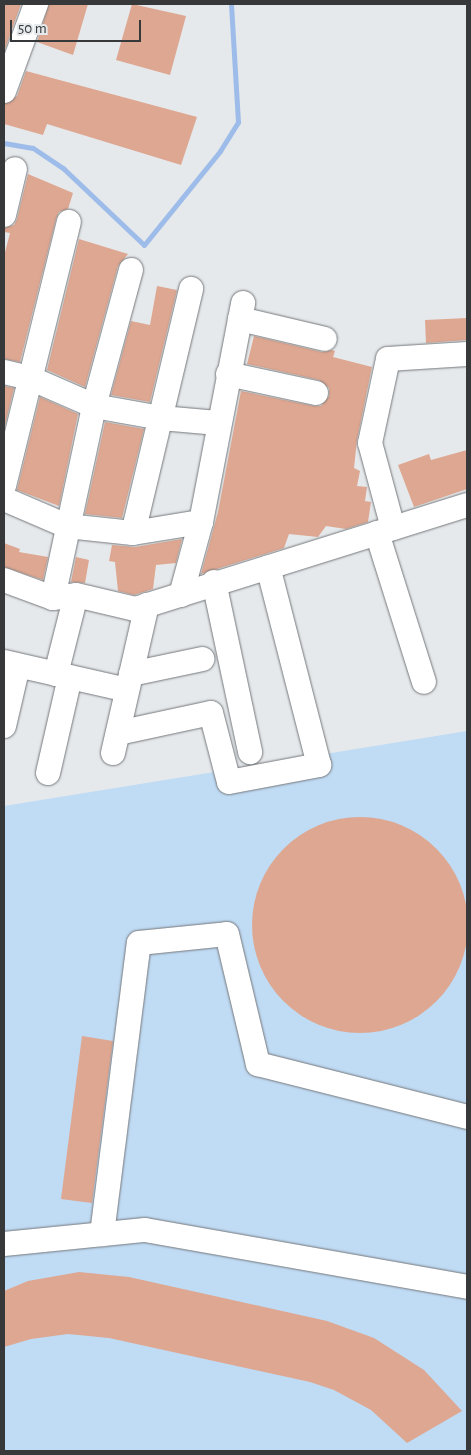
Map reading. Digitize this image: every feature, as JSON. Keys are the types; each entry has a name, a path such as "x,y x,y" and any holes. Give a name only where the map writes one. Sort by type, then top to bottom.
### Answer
{"street":[{"path":"4,91 36,4"},
{"path":"4,215 15,169"},
{"path":"4,486 69,222"},
{"path":"48,773 63,676 67,526 94,406 131,270"},
{"path":"133,533 190,290"},
{"path":"181,594 201,522 218,423 242,311 326,339"},
{"path":"424,682 385,531 370,443 388,359 467,354"},
{"path":"4,372 30,378 94,406 161,418 218,423"},
{"path":"228,374 316,393"},
{"path":"4,499 67,526 133,533 201,522"},
{"path":"4,580 64,596 135,608 214,582 467,507"},
{"path":"146,605 116,743 211,713 229,782 319,765 268,567"},
{"path":"214,582 250,752"},
{"path":"4,726 11,664 63,676 129,682 202,659"},
{"path":"102,1234 138,943 227,934 258,1064 467,1117"},
{"path":"4,1244 145,1230 467,1287"}],"shaded area":[{"path":"467,731 467,1451 4,1451 4,806"}],"building":[{"path":"4,4 21,4 4,52"},
{"path":"49,4 88,4 73,55 37,42"},
{"path":"132,4 186,16 170,75 116,60"},
{"path":"26,71 197,117 181,165 47,124 43,135 4,124 4,104 17,96"},
{"path":"28,174 73,193 68,209 59,212 56,219 20,362 4,359 4,256 10,233 4,232 4,228 14,225 17,219"},
{"path":"79,239 128,254 118,266 85,387 47,370"},
{"path":"157,286 177,290 150,402 111,395 131,321 150,325"},
{"path":"467,318 467,340 426,343 425,320"},
{"path":"254,336 322,352 332,350 335,351 333,357 372,367 357,440 354,468 360,471 357,486 367,487 365,501 371,502 368,522 346,529 326,526 318,537 289,534 284,548 201,574 218,512 241,391 314,406 321,406 329,396 329,388 319,380 247,364"},
{"path":"4,386 14,388 4,430"},
{"path":"40,397 78,414 59,506 17,490"},
{"path":"105,422 144,429 122,518 85,514"},
{"path":"467,450 467,489 414,507 398,465 429,454 431,460"},
{"path":"182,539 176,563 156,565 153,589 134,595 118,591 115,562 109,561 112,545 135,547"},
{"path":"4,543 20,549 19,552 48,557 43,580 4,567"},
{"path":"76,557 89,560 85,583 71,582"},
{"path":"360,817 381,819 411,830 436,849 455,874 466,904 468,925 466,946 455,976 436,1001 411,1020 381,1031 360,1033 339,1031 309,1020 284,1001 265,976 254,946 252,925 254,904 265,874 284,849 309,830 339,819"},
{"path":"82,1036 113,1041 92,1203 61,1199"},
{"path":"79,1272 129,1277 327,1321 374,1338 424,1370 462,1411 407,1443 371,1410 334,1390 310,1382 109,1338 68,1334 31,1339 4,1347 4,1291 28,1281"}],"waterway":[{"path":"4,143 33,148 64,169 144,245 220,151 238,122 231,4"}]}
